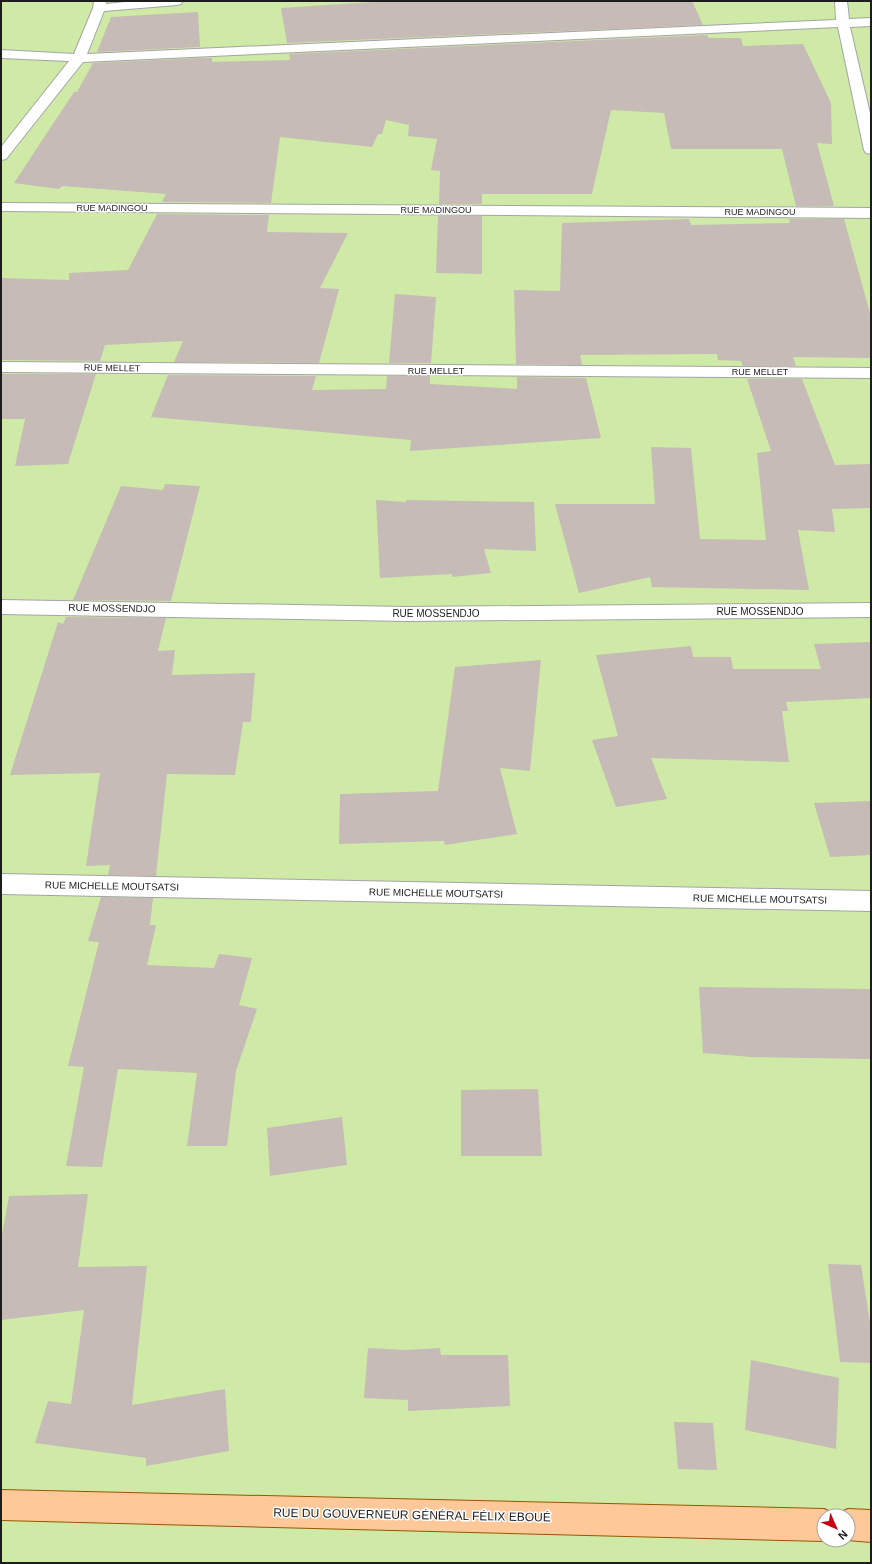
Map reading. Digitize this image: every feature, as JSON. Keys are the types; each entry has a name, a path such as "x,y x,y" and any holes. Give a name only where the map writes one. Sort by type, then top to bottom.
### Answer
{"main road":[{"name":"RUE DU GOUVERNEUR GÉNÉRAL FÉLIX EBOUÉ","path":"1,1505 816,1525"},
{"path":"856,1525 871,1526"}],"street":[{"path":"1,156 79,58 99,4 177,1"},
{"path":"841,1 843,23 871,150"},
{"path":"1,54 79,58 871,22"},
{"name":"RUE MADINGOU","path":"1,207 871,213"},
{"name":"RUE MELLET","path":"1,366 871,373"},
{"name":"RUE MOSSENDJO","path":"1,606 407,614 871,610"},
{"name":"RUE MICHELLE MOUTSATSI","path":"1,884 871,901"}],"green space":[{"path":"1,1 871,1 871,1563 1,1563"}],"building":[{"path":"389,1 692,1 703,25 287,43 281,8"},
{"path":"198,12 200,47 97,52 111,17"},
{"path":"707,35 709,38 741,38 743,46 803,44 831,103 832,144 817,143 834,206 796,206 782,149 671,149 664,113 611,110 592,194 482,194 482,204 439,204 440,171 431,170 437,139 408,136 409,125 386,120 382,134 378,134 372,147 280,137 271,203 162,202 166,194 62,186 59,189 14,183 74,92 77,92 93,63 200,58 212,58 212,62 290,60 289,54"},
{"path":"157,214 269,215 267,232 348,233 320,288 339,289 319,363 174,362 183,341 105,345 100,361 1,360 1,278 69,280 69,273 128,270"},
{"path":"438,216 482,216 482,274 436,273"},
{"path":"689,219 691,225 790,223 789,219 844,219 871,317 871,358 793,357 796,366 743,366 741,361 718,360 717,354 580,355 582,365 516,364 514,290 560,291 562,223"},
{"path":"395,294 436,297 431,363 389,363"},
{"path":"1,374 96,374 68,464 15,466 25,419 1,419"},
{"path":"168,375 316,376 312,390 386,389 387,376 430,376 430,384 517,389 517,377 586,378 601,438 410,451 411,440 151,417"},
{"path":"747,379 802,379 835,465 871,464 871,508 832,509 835,532 798,530 809,590 652,587 650,577 579,593 555,504 655,504 651,447 691,448 700,539 766,540 757,453 771,451"},
{"path":"165,484 200,486 171,601 73,600 121,486 163,490"},
{"path":"376,500 406,502 406,500 534,502 536,551 484,549 491,573 452,577 452,574 380,578"},
{"path":"66,617 166,618 158,651 175,650 172,675 255,673 251,722 243,722 235,775 167,774 156,876 108,875 110,865 86,866 100,773 10,775 58,622 63,624"},
{"path":"871,642 871,698 786,702 788,711 782,711 789,762 651,758 667,799 616,807 592,740 618,736 596,655 691,646 693,657 731,657 733,669 821,669 814,644"},
{"path":"541,660 530,771 500,768 517,834 445,845 444,841 339,844 340,794 438,791 455,667"},
{"path":"871,801 871,855 830,857 814,803"},
{"path":"101,897 153,898 150,925 156,925 147,965 214,968 219,954 252,958 239,1005 257,1009 236,1071 227,1146 187,1146 197,1073 118,1069 102,1167 66,1166 84,1067 68,1066 99,942 88,941"},
{"path":"699,987 871,989 871,1059 751,1057 703,1053"},
{"path":"538,1089 542,1156 461,1156 461,1090"},
{"path":"342,1117 347,1165 270,1176 267,1128"},
{"path":"88,1194 78,1267 147,1266 132,1405 225,1389 229,1451 146,1466 146,1458 35,1443 48,1401 71,1404 84,1310 1,1320 1,1241 9,1196"},
{"path":"828,1264 861,1265 871,1329 871,1363 840,1362"},
{"path":"368,1348 406,1350 440,1348 441,1355 508,1355 510,1406 408,1411 408,1400 364,1398"},
{"path":"751,1360 839,1378 836,1449 745,1430"},
{"path":"674,1422 713,1423 717,1470 678,1469"}]}
